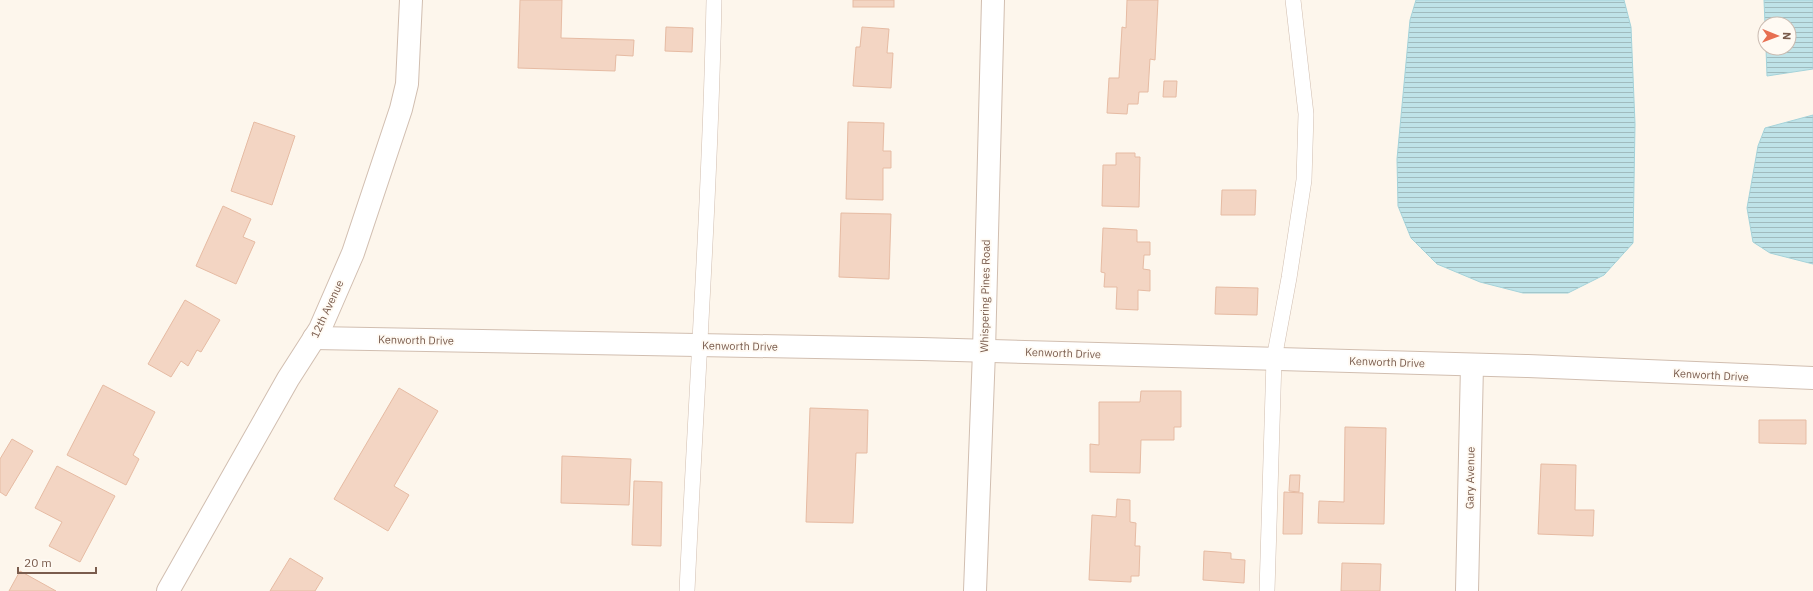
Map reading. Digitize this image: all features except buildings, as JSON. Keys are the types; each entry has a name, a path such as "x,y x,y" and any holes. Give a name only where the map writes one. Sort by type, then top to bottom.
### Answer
{"street":[{"name":"12th Avenue","path":"168,591 288,379 320,329 353,253 401,109 407,84 411,0"},
{"name":"Whispering Pines Road","path":"975,591 984,350 993,0"},
{"name":"Kenworth Drive","path":"314,338 984,350 1472,365 1813,378"},
{"name":"Gary Avenue","path":"1467,591 1472,365"}],"lane":[{"path":"687,591 701,345 712,90 714,0"},
{"path":"1267,591 1274,359 1289,278 1304,180 1306,114 1293,0"}],"water":[{"path":"1416,0 1624,0 1631,27 1635,124 1633,243 1604,275 1568,293 1523,293 1480,282 1437,264 1411,238 1398,206 1397,159 1410,20"},
{"path":"1764,0 1813,0 1813,69 1767,76 1766,56 1797,56 1797,16 1765,16"},
{"path":"1813,115 1813,264 1770,253 1753,242 1747,208 1758,146 1765,128"}]}
